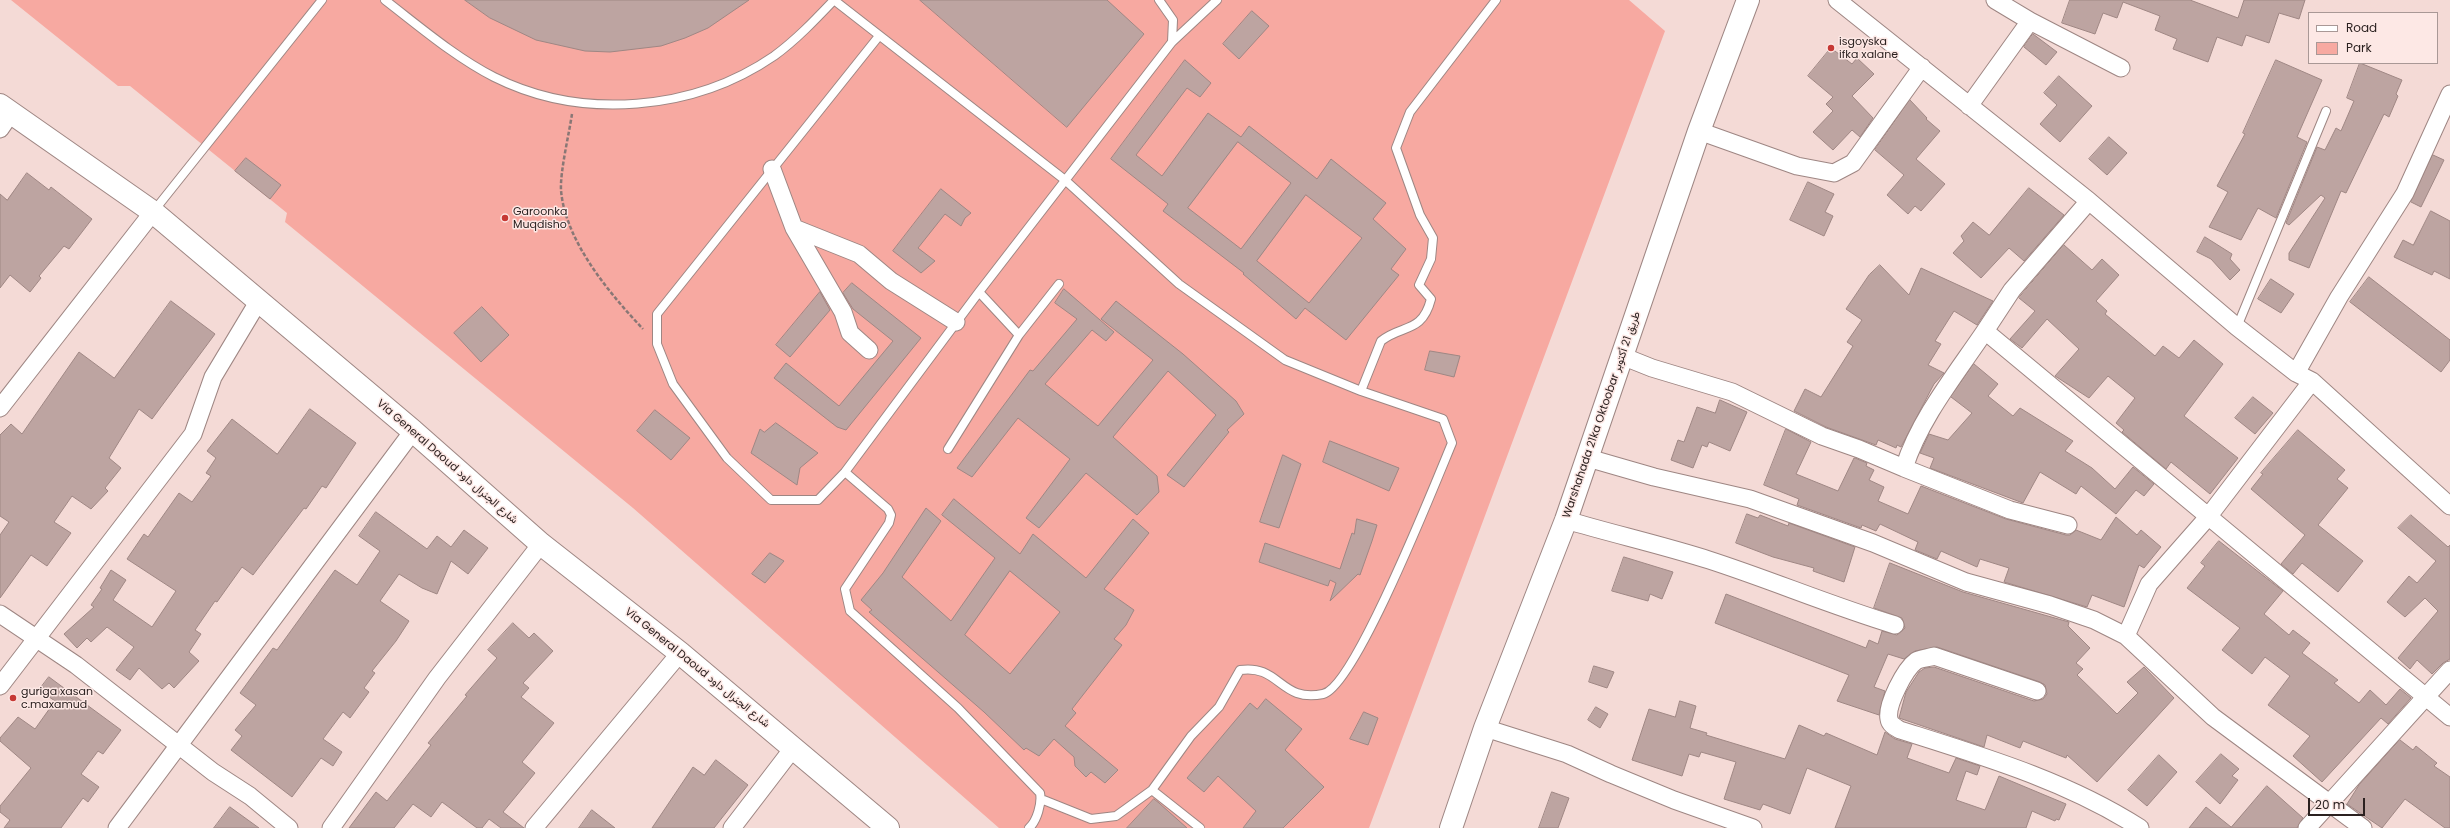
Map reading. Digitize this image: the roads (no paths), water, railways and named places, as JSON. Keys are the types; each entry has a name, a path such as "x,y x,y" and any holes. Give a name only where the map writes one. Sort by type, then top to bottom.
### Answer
{"main road":[{"name":"Warshahada 21ka Oktoobar طريق 21 أكتوبر","path":"1451,828 1485,728 1566,520 1699,131 1748,0"},
{"name":"Via General Daoud شارع الجنرال داود","path":"4,116 153,212 413,431 541,544 680,653 794,747 888,828"}],"street":[{"path":"1838,0 1969,106 2089,200 2237,327 2296,373 2312,381 2447,498"},
{"path":"1995,0 2030,22 2120,68"},
{"path":"1969,106 2030,22"},
{"path":"1699,131 1797,166 1834,173 1853,163 1922,67"},
{"path":"2296,373 2339,297 2405,193 2450,94"},
{"path":"772,169 794,228 843,312 850,333 869,350"},
{"path":"1904,468 1910,449 1928,416 2012,290 2089,200"},
{"path":"0,408 153,212"},
{"path":"794,228 859,254 891,281 956,322"},
{"path":"0,686 35,638 193,434 213,377 258,302"},
{"path":"1985,331 2450,717"},
{"path":"1622,356 1652,368 1732,392 1822,436 1859,449 2010,510 2068,525"},
{"path":"2126,636 2149,584 2208,517 2312,381"},
{"path":"117,828 413,431"},
{"path":"1588,458 1654,478 1750,499 1873,542 1966,582 2050,605 2094,620 2126,636 2213,717 2363,828"},
{"path":"1566,520 1707,560 1803,592 1850,612 1895,625"},
{"path":"331,828 437,678 541,544"},
{"path":"0,614 76,665 213,772 250,796 289,828"},
{"path":"534,828 680,653"},
{"path":"2037,691 1934,656 1917,660 1903,673 1889,712 1889,720 1892,725 1900,730 1992,759 2086,797 2140,828"},
{"path":"2308,828 2450,670"},
{"path":"1485,728 1567,754 1667,797 1753,828"},
{"path":"732,828 794,747"}],"lane":[{"path":"153,212 322,0"},
{"path":"385,0 459,56 495,77 533,92 574,102 616,105 663,101 699,92 747,72 774,55 807,29 834,0 1066,180 1179,284 1285,360 1361,391 1443,419 1452,443 1370,631 1337,684 1325,694 1307,696 1288,691 1270,674 1253,668 1240,670 1219,707 1191,736 1152,790 1116,816 1091,819 1041,799"},
{"path":"1159,0 1173,20 1172,42"},
{"path":"879,36 657,314 657,344 673,384 727,458 771,500 818,500 845,472 956,322 1172,42 1217,0"},
{"path":"1361,391 1381,340 1387,335 1409,329 1427,313 1431,299 1419,286 1431,259 1433,238 1420,215 1396,148 1410,112 1496,0"},
{"path":"2237,327 2326,111"},
{"path":"948,449 1019,336 1059,284"},
{"path":"979,292 1019,336"},
{"path":"845,472 888,509 891,515 889,523 845,589 850,611 958,708 1040,793 1041,799 1033,824 1029,828"},
{"path":"1152,790 1200,828"}],"place":[{"name":"isgoyska ifka xalane","path":"1831,48"},
{"name":"Garoonka Muqdisho","path":"505,218"},
{"name":"guriga xasan c.maxamud","path":"13,698"}]}
